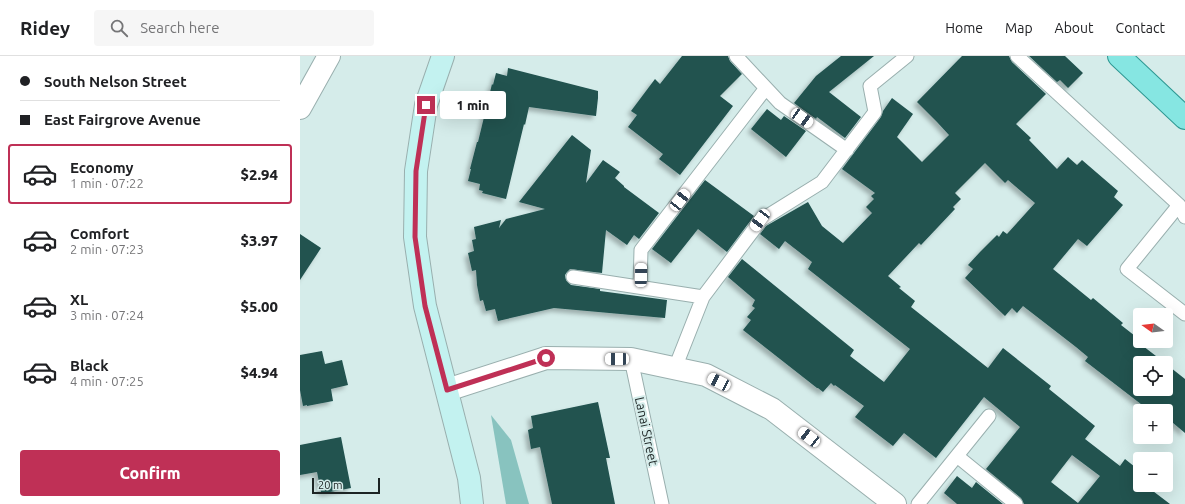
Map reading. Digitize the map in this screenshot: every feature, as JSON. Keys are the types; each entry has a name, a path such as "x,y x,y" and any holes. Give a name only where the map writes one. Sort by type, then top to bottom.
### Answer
{"main road":[{"path":"1119,56 1185,118"}],"street":[{"path":"300,108 329,56"},
{"path":"442,56 426,105 416,171 415,237 425,306 468,478 472,504"},
{"path":"447,390 546,358 631,359 706,375 772,409 895,504"}],"lane":[{"path":"736,56 780,102 847,150"},
{"path":"675,368 703,297 760,220 822,182 875,112 870,86 906,56"},
{"path":"1017,56 1179,205 1185,217"},
{"path":"640,287 641,250 766,88"},
{"path":"1179,205 1127,269 1185,314"},
{"path":"573,277 703,297"},
{"name":"Lanai Street","path":"631,359 662,504"},
{"path":"918,504 989,416"},
{"path":"957,456 1016,504"}],"shaded area":[{"path":"491,415 511,440 529,504 506,504"}],"building":[{"path":"682,56 728,56 730,61 742,74 720,96 733,106 680,175 659,159 663,154 628,127 637,115 631,111 655,79 660,84"},
{"path":"841,56 874,56 829,92 861,117 845,138 817,117 816,119 794,103 816,76"},
{"path":"962,56 1009,56 1012,62 1046,94 1016,124 1031,138 1029,140 1057,169 1068,157 1077,165 1082,160 1118,191 1114,197 1123,205 1087,246 1078,239 1053,269 1091,300 1093,298 1123,323 1121,325 1133,334 1133,348 1146,348 1156,356 1133,356 1133,396 1173,396 1173,370 1185,379 1185,433 1173,423 1173,404 1141,404 1085,361 1088,357 1023,306 1017,313 1012,308 1005,316 965,278 973,269 968,265 980,252 997,235 999,237 1003,231 1007,234 1035,203 1008,180 1005,183 985,163 955,193 961,199 953,207 955,209 921,245 919,243 888,276 901,287 899,288 915,301 911,307 988,368 1003,348 1051,386 1049,389 1095,426 1085,439 1120,466 1125,459 1133,465 1133,492 1154,492 1170,504 1024,504 1021,498 986,469 1020,427 984,397 936,458 904,433 893,446 855,417 864,406 831,383 823,392 743,330 751,320 747,317 755,308 752,306 755,300 728,277 742,259 854,350 850,356 884,382 910,349 808,269 812,262 785,241 779,249 760,234 766,226 808,202 822,226 843,243 872,213 866,207 874,199 871,196 875,193 842,169 881,117 883,111 892,98 913,114 897,137 922,162 949,135 917,102","holes":["1072,455 1100,476 1078,503 1051,482"]},
{"path":"1029,56 1065,56 1083,73 1068,88 1060,80 1057,82"},
{"path":"508,68 598,91 598,98 596,116 529,107 506,199 482,193 483,191 479,190 480,184 468,181 492,84 493,85 496,73 507,76"},
{"path":"767,109 781,120 784,116 806,131 786,157 751,129"},
{"path":"572,135 591,150 586,183 603,160 620,172 615,178 624,187 659,213 639,239 634,235 627,245 606,230 602,273 570,269 565,275 566,280 571,285 600,289 600,291 667,300 665,318 554,308 498,321 495,309 486,311 483,300 480,301 476,270 472,271 468,253 474,251 472,240 476,239 474,227 501,220 499,228 506,219 545,209 519,202"},
{"path":"705,180 754,216 727,252 698,229 671,263 652,249"},
{"path":"300,234 321,248 300,280"},
{"path":"322,351 325,364 342,360 348,385 331,389 333,401 303,406 300,390 300,355"},
{"path":"598,402 610,458 606,458 615,504 552,504 540,447 531,449 528,430 533,428 531,416"},
{"path":"341,437 351,488 325,493 321,492 317,472 300,475 300,445"},
{"path":"957,476 972,488 976,482 1003,504 957,504 944,493"}],"route":[{"path":"426,105 416,171 415,237 425,306 447,390 546,358"}]}
